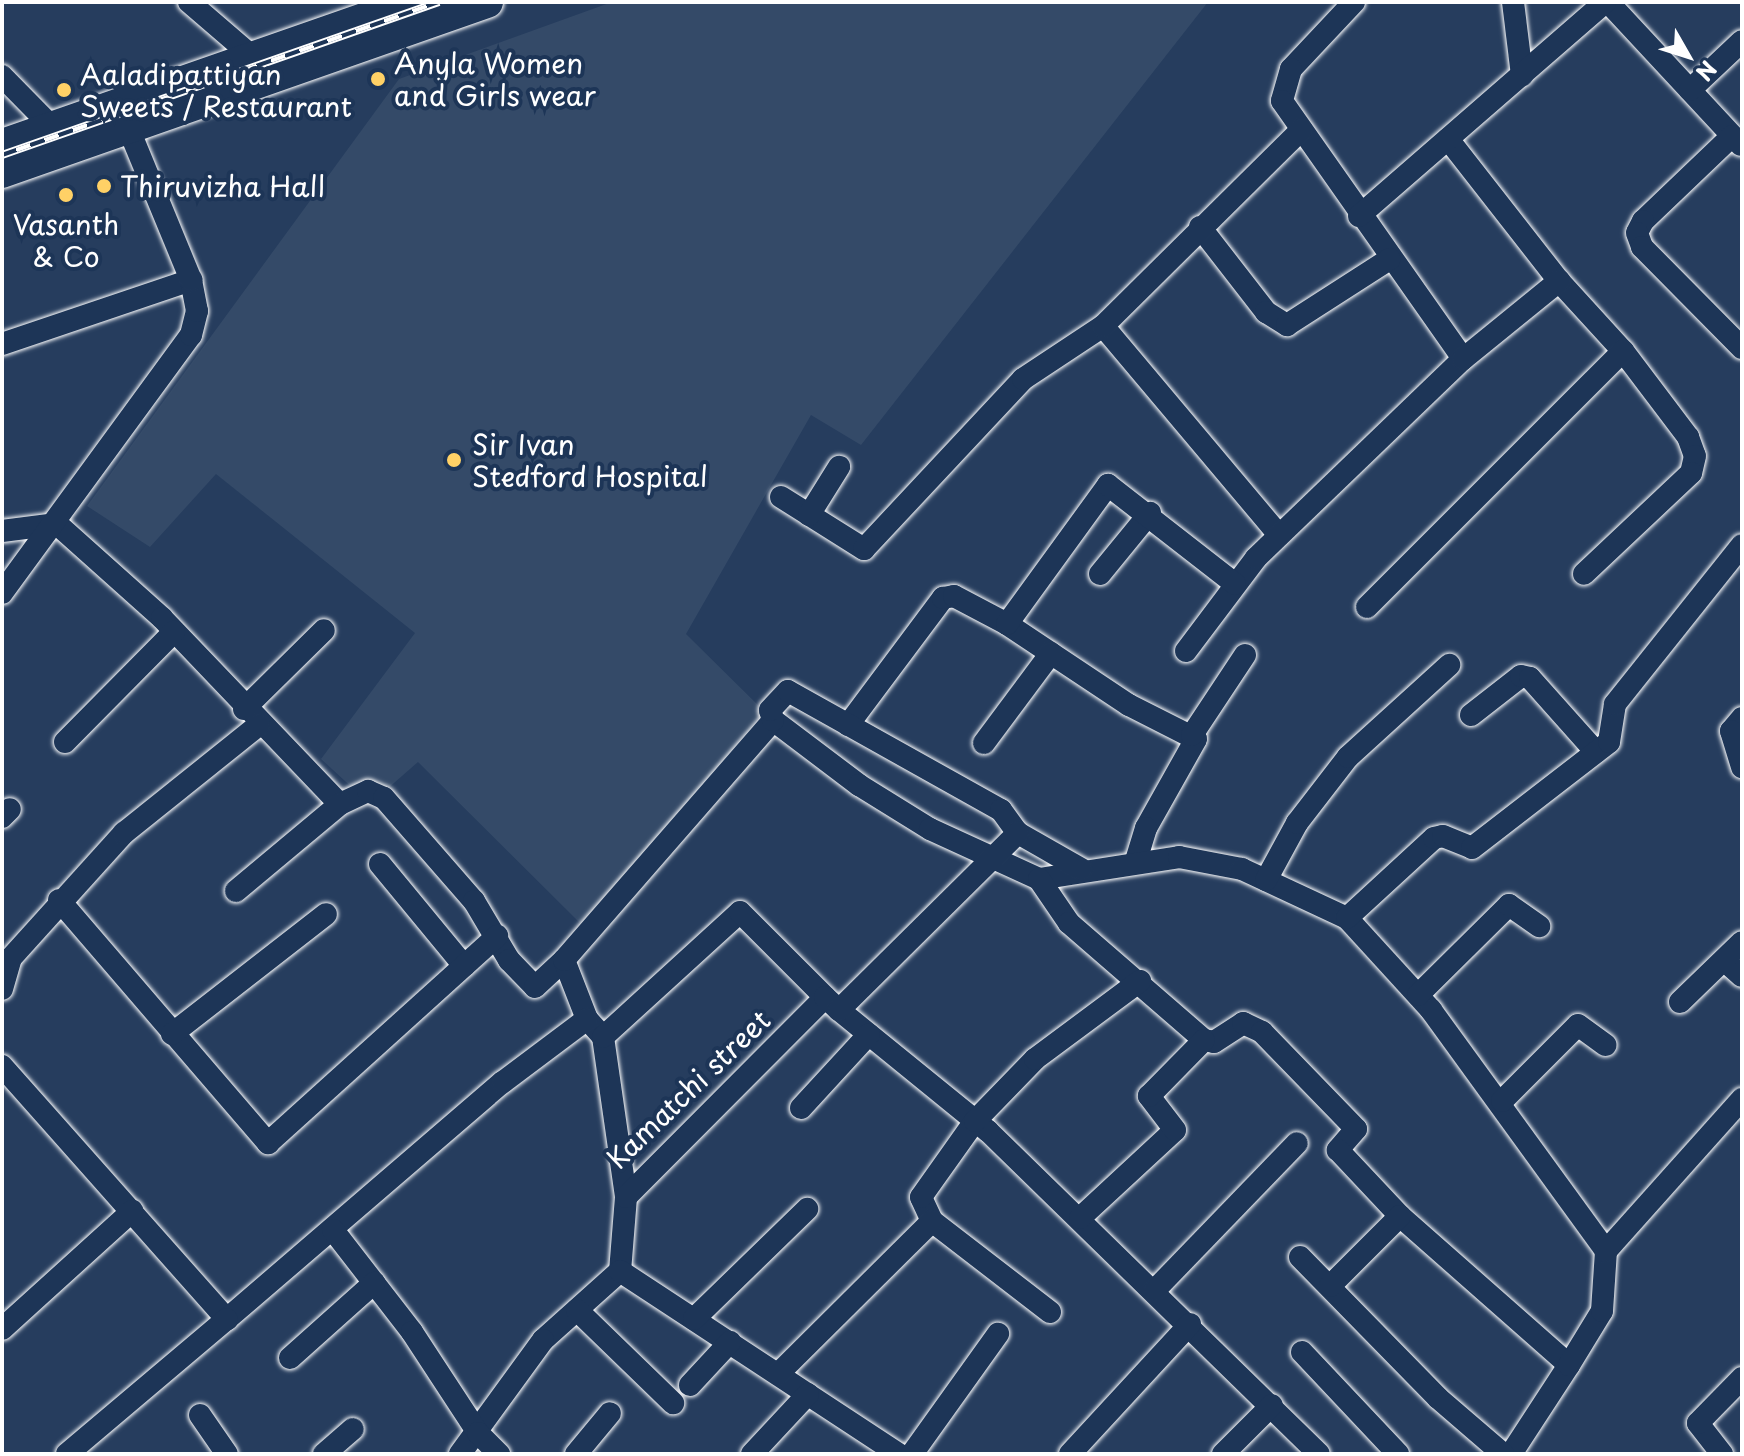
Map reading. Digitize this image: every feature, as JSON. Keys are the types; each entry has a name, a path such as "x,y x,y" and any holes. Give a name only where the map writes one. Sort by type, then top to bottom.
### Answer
{"highway":[{"path":"2,145 128,127 413,2"},
{"path":"2,172 60,138 258,69 487,2"}],"street":[{"path":"189,2 258,69"},
{"path":"1354,2 1291,69 1283,85 1282,101 1359,216 1463,359"},
{"path":"1513,2 1522,75"},
{"path":"1359,216 1607,2 1737,141 1643,221 1637,233 1642,247 1742,348"},
{"path":"1690,90 1742,41"},
{"path":"2,76 60,138"},
{"path":"2,593 57,524 191,335 197,311 191,280 128,127"},
{"path":"781,497 864,549 1023,379 1103,326 1301,130"},
{"path":"1448,139 1559,281 1623,351 1688,437 1695,456 1691,473 1584,574"},
{"path":"1200,227 1266,312 1287,325 1390,259"},
{"path":"2,344 191,280"},
{"path":"1186,651 1235,584 1279,535 1463,359 1559,281"},
{"path":"1103,326 1279,535"},
{"path":"1367,607 1623,351"},
{"path":"809,515 839,467"},
{"path":"1007,624 1108,485 1150,513 1235,584"},
{"path":"1100,574 1150,513"},
{"path":"2,531 57,524 174,632 252,717 340,804"},
{"path":"1347,918 1434,838 1443,836 1472,848 1596,752 1613,734 1615,704 1742,545"},
{"path":"848,725 943,598 954,596 1007,624 1129,705 1192,735 1195,743 1146,828 1136,861"},
{"path":"2,989 11,958 59,900 124,833 252,717 324,630"},
{"path":"65,742 174,632"},
{"path":"984,743 1051,653"},
{"path":"1192,735 1245,655"},
{"path":"1266,880 1297,823 1331,777 1396,710 1449,665"},
{"path":"1471,715 1521,676 1530,678 1596,752"},
{"path":"1081,869 1018,833 1001,810 788,691 770,710 773,720 859,785 930,829 1039,879 1069,923 1140,981 1204,1040 1214,1042 1243,1023 1262,1032 1356,1129 1338,1150 1400,1216 1569,1365"},
{"path":"1742,718 1731,731 1742,767"},
{"path":"236,891 340,804 368,791 384,798 474,901 509,960 535,987 564,960 773,720"},
{"name":"Kamatchi street","path":"626,1197 1018,833"},
{"path":"1039,879 1081,869 1179,857 1242,869 1347,918 1418,995 1502,1101 1606,1251"},
{"path":"380,864 464,966"},
{"path":"59,900 264,1141 273,1142 497,936"},
{"path":"1418,995 1509,905 1539,926"},
{"path":"564,960 587,1019 603,1037 740,912 832,1004 975,1121 1080,1218 1319,1454"},
{"path":"172,1034 326,914"},
{"path":"1680,1002 1742,942"},
{"path":"1724,960 1742,976"},
{"path":"1050,1312 932,1221 921,1197 975,1121 1035,1059 1140,981"},
{"path":"67,1454 503,1082 587,1019"},
{"path":"1502,1101 1578,1025 1606,1045"},
{"path":"801,1108 869,1034"},
{"name":"Kamatchi street","path":"603,1037 626,1197"},
{"path":"1080,1218 1175,1130 1149,1096 1204,1040"},
{"path":"7,1072 227,1319"},
{"path":"1511,1454 1602,1311 1606,1251 1742,1099"},
{"path":"1155,1290 1297,1143"},
{"path":"460,1454 543,1340 620,1271 626,1197"},
{"path":"694,1319 807,1209"},
{"path":"2,1329 132,1211"},
{"path":"1330,1286 1400,1216"},
{"path":"778,1374 932,1221"},
{"path":"333,1230 374,1283 478,1433 499,1454"},
{"path":"1300,1257 1438,1398 1503,1454"},
{"path":"620,1271 899,1454"},
{"path":"290,1358 374,1283"},
{"path":"577,1310 673,1403"},
{"path":"1070,1454 1190,1324"},
{"path":"912,1454 998,1334"},
{"path":"690,1385 730,1342"},
{"path":"1302,1352 1398,1454"},
{"path":"1722,1454 1698,1423 1742,1378"},
{"path":"752,1454 808,1394"},
{"path":"1223,1454 1272,1405"},
{"path":"576,1454 610,1413"},
{"path":"200,1415 227,1454"},
{"path":"324,1454 353,1429"}],"shaded area":[{"name":"Sir Ivan Stedford Hospital","path":"612,2 1208,2 861,445 811,415 686,634 764,711 584,927 418,762 370,804 321,759 415,633 216,474 150,547 87,506 399,79"}],"railway":[{"path":"2,155 439,2"}],"place":[{"name":"Anyla Women and Girls wear","path":"378,79"},
{"name":"Aaladipattiyan Sweets / Restaurant","path":"64,90"},
{"name":"Thiruvizha Hall","path":"104,186"},
{"name":"Vasanth & Co","path":"66,195"},
{"name":"Sir Ivan Stedford Hospital","path":"454,460"}]}
